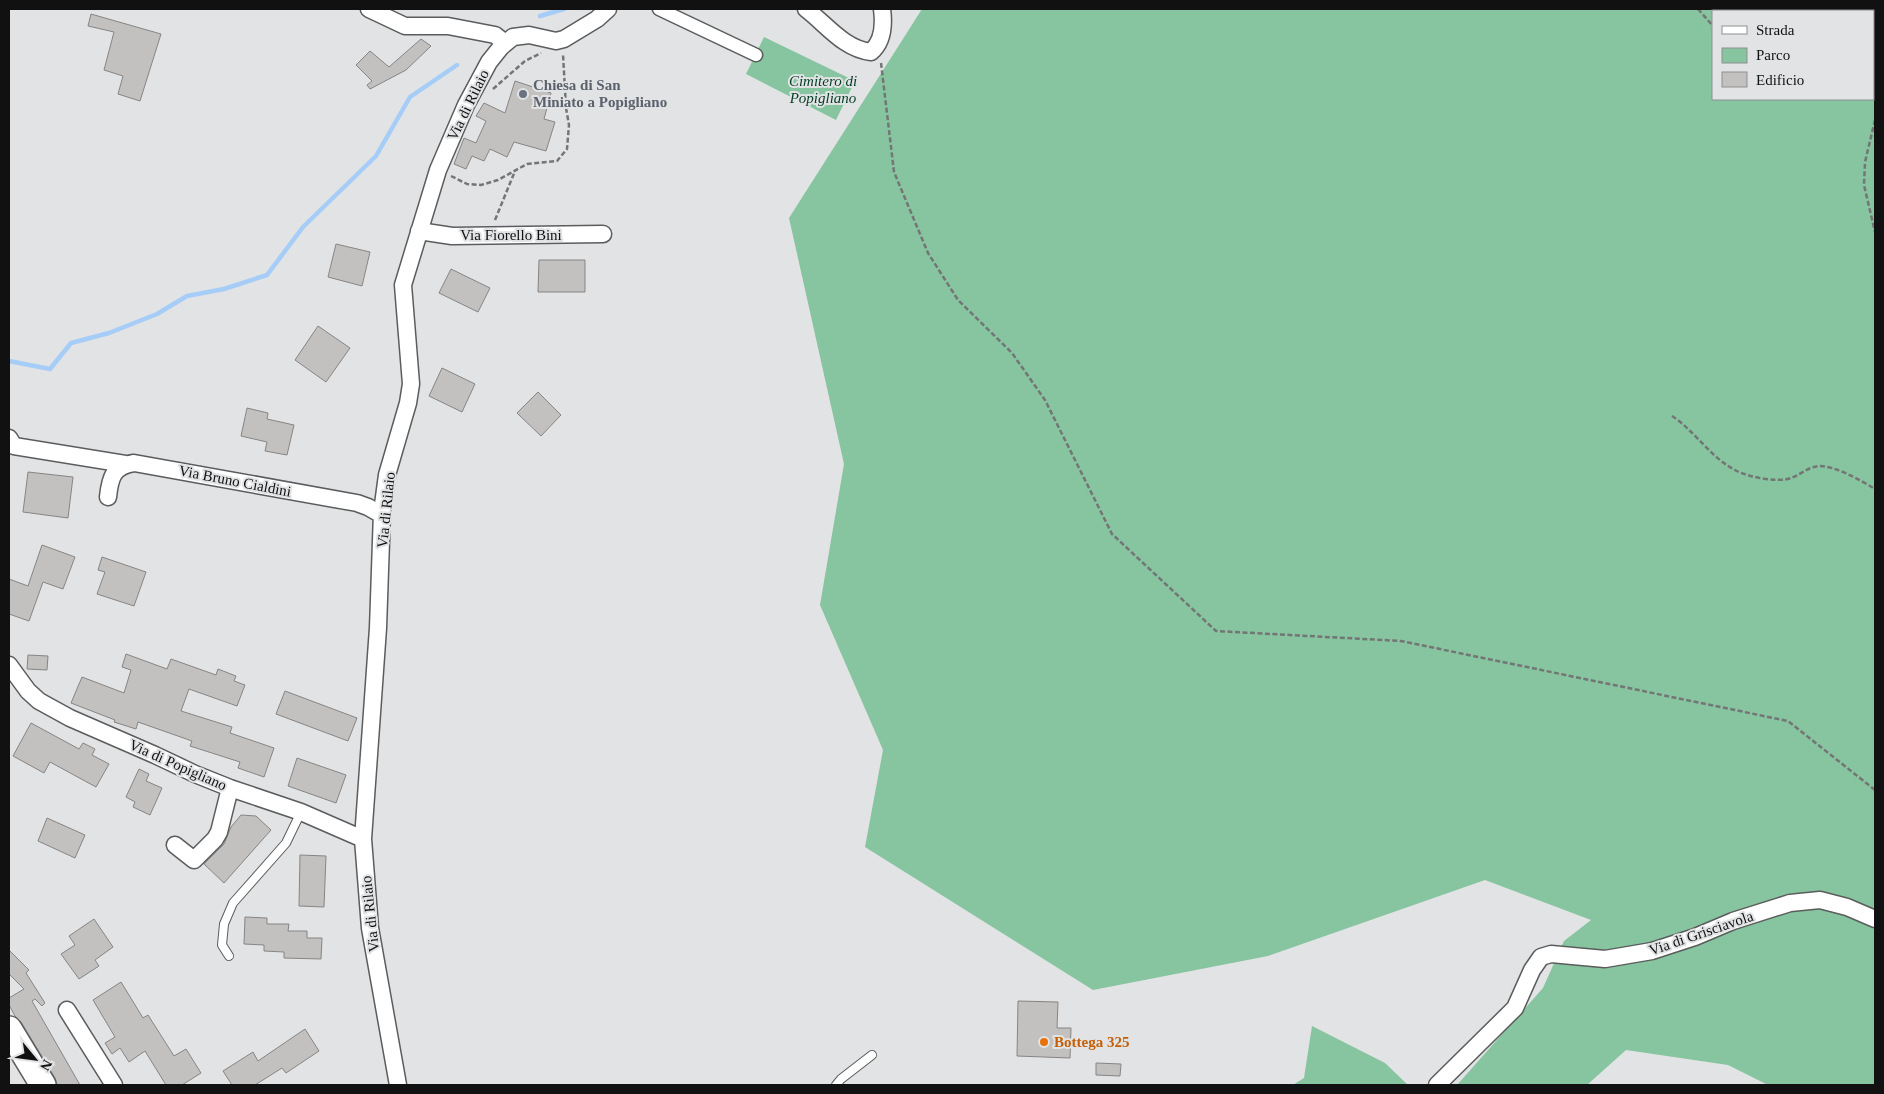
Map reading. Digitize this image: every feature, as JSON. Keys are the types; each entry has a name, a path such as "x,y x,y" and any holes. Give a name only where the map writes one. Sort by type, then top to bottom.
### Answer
{"main road":[{"path":"9,1028 43,1085"}],"street":[{"path":"369,9 405,26 448,26 495,35 505,43"},
{"path":"558,40 597,19 608,9"},
{"path":"660,9 756,55"},
{"path":"806,9 847,44 862,51 871,52 879,46 884,20 882,9"},
{"name":"Via di Rilaio","path":"398,1085 370,928 363,839 378,628 382,515 387,474 408,403 411,384 403,286 438,170 478,80 489,62 505,43 513,37 529,34 558,40"},
{"name":"Via Fiorello Bini","path":"420,231 452,236 603,234"},
{"name":"Via Bruno Cialdini","path":"9,438 14,446 125,464 134,463 162,467 357,503 382,515"},
{"path":"108,498 109,484 114,474 118,468 125,464"},
{"name":"Via di Popigliano","path":"9,666 28,691 51,708 195,774 300,812 363,839"},
{"path":"175,845 194,860 207,847 219,832 230,788"},
{"name":"Via di Grisciavola","path":"1437,1085 1515,1008 1532,970 1541,957 1551,954 1605,959 1652,952 1733,921 1797,902 1820,900 1847,906 1875,919"},
{"path":"66,1010 114,1085"}],"lane":[{"path":"229,956 222,945 224,924 233,903 286,843 300,812"},
{"path":"836,1085 840,1079 872,1055"}],"path":[{"path":"1698,9 1712,25"},
{"path":"438,170 472,185 488,183 527,164 557,161 567,149 569,125 566,108 565,68 558,40 545,51 525,61 488,93"},
{"path":"879,46 894,172 928,253 958,300 1012,353 1045,400 1112,534 1216,632 1401,641 1788,721 1875,790"},
{"path":"1875,120 1865,162 1864,185 1875,232"},
{"path":"491,235 499,208 515,171"},
{"path":"1672,416 1683,423 1709,451 1736,471 1775,481 1790,479 1818,466 1830,468 1855,478 1875,489"}],"green space":[{"path":"922,9 1875,9 1875,1085 1768,1085 1728,1065 1626,1050 1587,1085 1457,1085 1543,988 1564,941 1591,920 1485,880 1268,956 1093,990 865,847 883,750 820,605 844,464 789,218"},
{"name":"Cimitero di Popigliano","path":"764,37 855,81 836,120 746,74"},
{"path":"1312,1026 1385,1063 1408,1085 1293,1085 1304,1078"}],"building":[{"path":"91,14 161,34 140,101 118,94 123,76 104,70 114,32 88,26"},
{"path":"421,39 431,46 406,70 370,89 367,85 372,81 356,65 370,51 389,67"},
{"path":"515,81 551,93 544,119 555,122 546,151 514,142 507,157 490,149 484,161 472,156 466,169 454,164 464,138 476,143 486,121 476,116 484,103 505,113"},
{"path":"336,244 370,252 362,286 328,277"},
{"path":"539,260 585,260 585,292 538,292"},
{"path":"451,269 490,288 478,312 439,293"},
{"path":"318,326 350,348 326,382 295,360"},
{"path":"442,368 475,384 462,412 429,396"},
{"path":"538,392 561,415 541,436 517,413"},
{"path":"247,408 268,413 267,419 294,425 287,455 265,451 267,442 241,436"},
{"path":"28,472 73,477 68,518 23,512"},
{"path":"42,545 75,557 63,589 43,582 29,621 9,614 9,579 28,586"},
{"path":"102,557 146,572 134,606 97,594 105,572 98,570"},
{"path":"126,654 167,669 171,659 216,675 218,669 236,676 234,681 245,685 237,706 189,689 181,711 232,727 230,733 274,748 264,777 238,768 240,762 190,746 192,741 138,722 136,729 114,722 115,720 71,703 82,677 124,693 131,670 122,667"},
{"path":"28,655 48,656 47,670 27,669"},
{"path":"285,691 357,718 348,741 276,714"},
{"path":"31,723 79,749 83,743 95,749 92,755 109,764 96,787 50,762 44,773 13,756"},
{"path":"297,758 346,775 336,803 288,786"},
{"path":"139,769 149,774 146,781 162,788 150,815 133,807 135,802 126,797"},
{"path":"241,815 256,816 271,830 224,883 204,864 224,844 231,827"},
{"path":"47,818 85,835 75,858 38,841"},
{"path":"300,855 326,856 324,907 299,906"},
{"path":"245,917 267,918 267,924 289,924 288,931 307,931 307,938 322,938 321,959 284,958 284,952 264,951 264,945 244,944"},
{"path":"94,919 113,947 95,960 99,966 79,979 61,954 75,945 69,936"},
{"path":"9,950 29,970 26,973 45,1003 42,1006 35,999 32,1001 80,1085 57,1085 55,1078 9,1005 9,998 24,989 9,974"},
{"path":"121,982 143,1018 148,1015 174,1056 186,1049 201,1073 182,1085 166,1085 145,1051 129,1062 120,1048 112,1054 105,1043 115,1037 93,1000"},
{"name":"Bottega 325","path":"1018,1001 1058,1002 1057,1028 1071,1028 1070,1058 1017,1056"},
{"path":"305,1029 319,1051 286,1073 282,1068 255,1085 232,1085 223,1071 253,1052 258,1061"},
{"path":"1096,1063 1121,1064 1120,1076 1096,1075"}],"waterway":[{"path":"540,16 564,9"},
{"path":"9,361 50,369 71,343 109,333 157,314 187,296 224,289 267,275 303,227 376,156 410,97 457,65"}],"place":[{"name":"Chiesa di San Miniato a Popigliano","path":"523,94"},
{"name":"Bottega 325","path":"1044,1042"}]}
